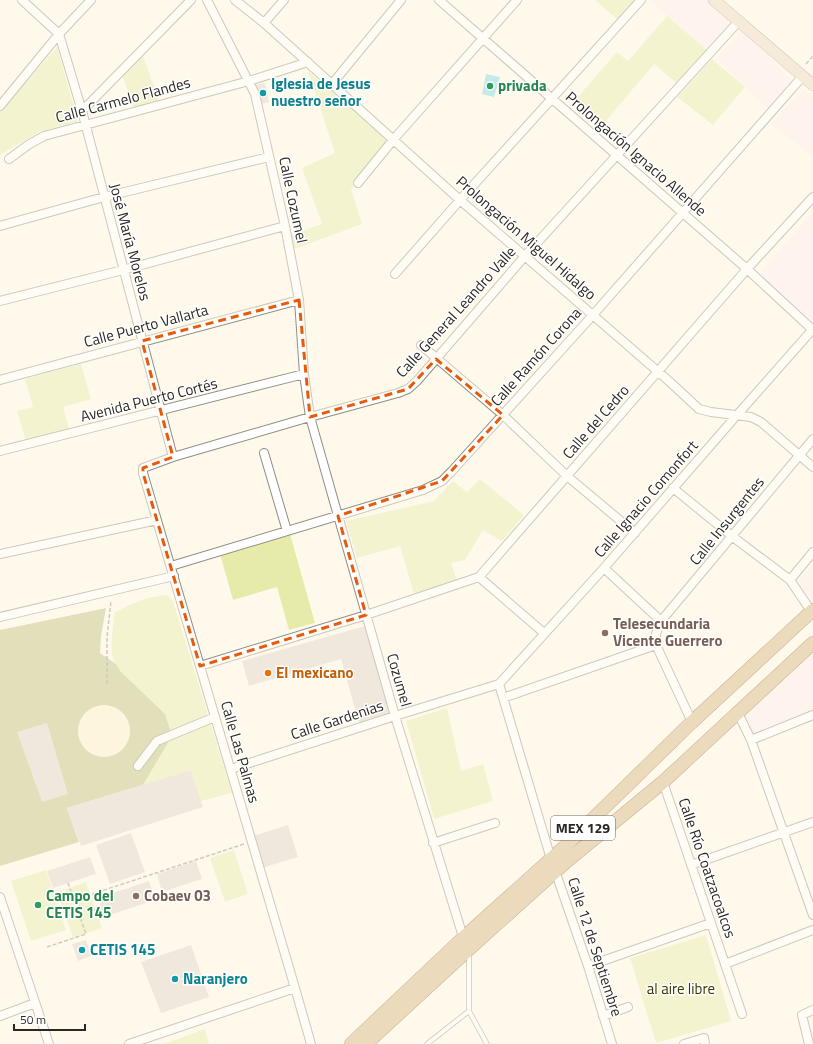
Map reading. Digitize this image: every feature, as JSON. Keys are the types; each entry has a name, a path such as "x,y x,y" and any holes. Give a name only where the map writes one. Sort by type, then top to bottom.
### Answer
{"main road":[{"name":"MEX 129","path":"366,1044 551,859 692,722 812,610"},
{"name":"MEX 129","path":"351,1044 466,943 555,872 663,782 812,646"}],"street":[{"path":"22,0 59,34"},
{"path":"0,106 59,34 91,0"},
{"path":"82,111 191,0"},
{"name":"Calle Cozumel","path":"207,0 255,94 285,226 299,300 304,374 310,417"},
{"name":"Prolongación Miguel Hidalgo","path":"235,0 264,23 460,200 593,314 699,408 711,412 751,417 761,422 813,467"},
{"path":"264,23 284,0"},
{"path":"332,84 401,0"},
{"name":"Prolongación Ignacio Allende","path":"439,0 747,270 813,330"},
{"path":"358,183 393,140 517,0"},
{"path":"395,274 641,0"},
{"path":"714,0 813,85"},
{"name":"Calle General Leandro Valle","path":"144,468 149,464 408,389 417,381 525,256 739,21"},
{"name":"José María Morelos","path":"59,34 86,125 173,457"},
{"name":"Calle Carmelo Flandes","path":"9,159 28,145 44,136 249,81 308,62"},
{"name":"Calle Ramón Corona","path":"171,566 423,490 442,481 593,314 802,77"},
{"path":"0,226 104,197 269,157"},
{"name":"Calle del Cedro","path":"200,666 366,615 478,577 747,270 813,197"},
{"path":"0,301 123,270 285,226"},
{"name":"Calle Puerto Vallarta","path":"0,380 299,300"},
{"name":"Calle Ignacio Comonfort","path":"498,684 604,568 813,330"},
{"path":"421,345 503,415 567,476 635,533"},
{"name":"Avenida Puerto Cortés","path":"0,452 304,374"},
{"name":"Cozumel","path":"310,417 395,716 433,843 466,943"},
{"name":"Calle Insurgentes","path":"661,621 733,537 798,455 813,439"},
{"path":"264,452 287,531"},
{"name":"Calle Las Palmas","path":"144,468 143,473 311,1044"},
{"path":"673,488 733,537 790,580 812,610"},
{"path":"0,554 157,520"},
{"path":"790,580 813,552"},
{"path":"604,568 661,621 656,634 656,645 692,722"},
{"path":"0,617 174,576"},
{"path":"478,577 544,633"},
{"path":"503,698 656,645"},
{"name":"Calle Gardenias","path":"231,769 498,684"},
{"name":"Calle 12 de Septiembre","path":"498,684 555,872 588,966 612,1044"},
{"path":"738,713 751,740 813,915"},
{"path":"751,740 813,715"},
{"path":"138,766 157,741 215,716"},
{"name":"Calle Río Coatzacoalcos","path":"663,782 742,1014"},
{"path":"691,865 813,822"},
{"path":"433,843 495,823"},
{"path":"0,897 49,1044"},
{"path":"588,966 711,923"},
{"path":"725,964 813,930"},
{"path":"129,1044 295,988"},
{"path":"0,1016 35,1003"},
{"path":"604,1016 628,1007"},
{"path":"809,1044 802,1015 813,1010"},
{"path":"684,1044 705,1041"}],"lane":[{"path":"466,943 470,1011 487,1044"},
{"path":"427,1044 470,1011"}],"path":[{"path":"107,684 107,637 112,591"},
{"path":"74,900 252,842"},
{"path":"47,947 86,934 68,883"}],"highlighted area":[{"path":"299,300 310,417 408,389 436,359 503,415 442,481 338,516 366,615 200,666 143,473 143,468 173,457 142,341"}],"shaded area":[{"path":"649,0 709,0 737,22 709,52"},
{"path":"743,29 797,86 772,113 716,59"},
{"path":"803,89 813,97 813,157 771,124"},
{"path":"813,212 813,327 758,275"},
{"path":"813,565 813,604 798,581"},
{"path":"811,650 813,657 813,714 754,737 731,722"}],"green space":[{"path":"595,0 637,0 619,21"},
{"path":"667,16 709,52 679,85 654,64 605,122 577,98 617,52 628,61"},
{"path":"57,47 78,121 39,132 0,155 0,112"},
{"path":"142,53 161,106 136,115 122,74"},
{"path":"712,59 745,87 713,125 677,97"},
{"path":"308,71 393,144 351,189 362,224 295,249 291,235 322,224 302,168 335,153"},
{"path":"81,364 91,399 63,407 70,432 27,444 17,411 33,407 25,379"},
{"path":"480,479 524,515 502,541 483,530 465,560 451,563 459,586 416,601 400,546 357,558 346,521 434,501 453,481 467,492"},
{"path":"290,534 315,623 289,630 277,587 233,600 220,554"},
{"path":"167,595 173,601 232,793 201,801 191,770 143,785 172,736 161,717 145,695 120,670 113,658 112,653 114,613 140,601 152,597"},
{"path":"106,608 101,636 100,653 116,664 121,672 165,714 172,736 143,785 67,808 79,842 0,866 0,630"},
{"path":"447,708 461,771 483,764 493,801 434,819 406,721"},
{"path":"234,850 248,894 225,902 210,858"},
{"name":"Campo del CETIS 145","path":"46,870 66,930 31,941 11,881"},
{"path":"86,882 102,928 73,938 57,892"},
{"name":"al aire libre","path":"706,935 731,1021 656,1043 630,958"},
{"path":"205,1029 209,1044 164,1044"}],"sand":[{"path":"99,705 109,705 123,712 130,726 130,736 123,750 109,757 99,757 89,753 82,746 78,736 78,726 82,716 89,709"}],"water":[{"name":"privada","path":"486,74 500,77 494,97 482,94"}],"building":[{"name":"Iglesia de Jesus nuestro señor","path":"265,83 269,102 261,104 255,85"},
{"name":"El mexicano","path":"365,626 390,714 359,723 341,659 249,686 242,661"},
{"path":"47,723 68,794 42,802 17,732"},
{"path":"191,770 203,807 81,846 67,808"},
{"path":"288,825 298,857 262,868 253,836"},
{"path":"131,833 145,872 110,884 96,845"},
{"path":"90,857 96,874 53,888 47,871"},
{"path":"196,861 202,879 162,892 157,874"},
{"path":"149,881 155,900 104,917 98,898"},
{"name":"CETIS 145","path":"86,940 91,956 78,961 72,944"},
{"name":"Naranjero","path":"191,945 209,997 161,1013 141,962"}],"place":[{"name":"privada","path":"490,86"},
{"name":"Iglesia de Jesus nuestro señor","path":"263,93"},
{"name":"Telesecundaria Vicente Guerrero","path":"605,633"},
{"name":"El mexicano","path":"268,673"},
{"name":"Cobaev 03","path":"136,896"},
{"name":"Campo del CETIS 145","path":"38,905"},
{"name":"CETIS 145","path":"82,950"},
{"name":"Naranjero","path":"175,979"}]}
